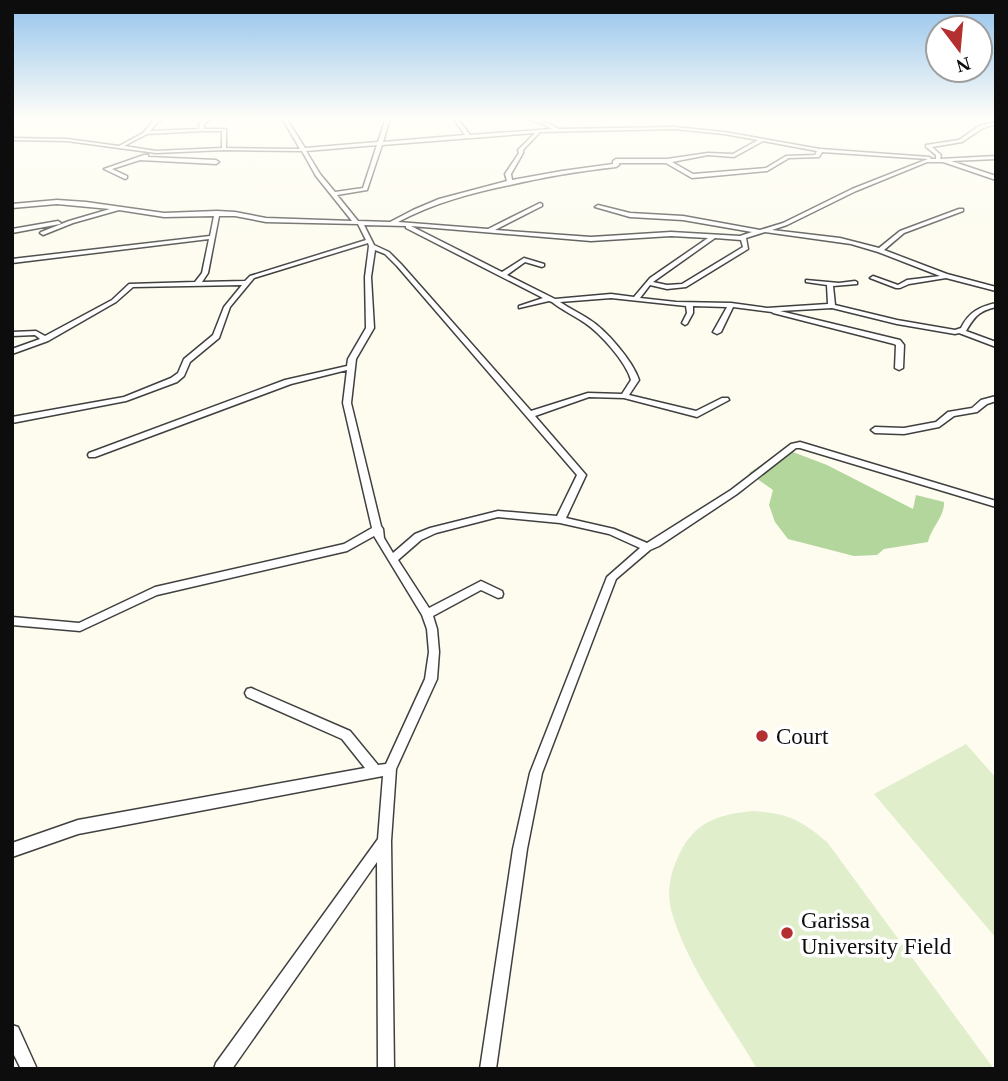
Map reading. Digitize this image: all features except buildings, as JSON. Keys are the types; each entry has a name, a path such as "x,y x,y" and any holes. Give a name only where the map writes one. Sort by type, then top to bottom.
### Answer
{"street":[{"path":"109,168 125,177"},
{"path":"315,168 332,194 358,222 370,243 387,253 399,265 582,475 560,520"},
{"path":"332,194 364,190 372,168"},
{"path":"510,183 508,174 511,168"},
{"path":"391,223 420,208 510,183 580,168"},
{"path":"678,168 689,176 769,168"},
{"path":"12,206 57,202 164,215 217,213 266,220 391,223 591,239 671,234 743,237 764,231 854,190 911,168"},
{"path":"968,168 996,178"},
{"path":"487,232 540,205"},
{"path":"598,207 630,215 655,215 849,242 970,285 996,289"},
{"path":"43,233 120,208"},
{"path":"880,251 902,232 961,210"},
{"path":"198,283 205,273 217,213"},
{"path":"12,231 69,223"},
{"path":"403,224 588,321 628,363 635,380 624,396"},
{"path":"12,261 213,237"},
{"path":"636,298 660,272 713,237"},
{"path":"648,283 667,287 688,285 746,248 743,237"},
{"path":"12,421 126,399 179,378 187,361 216,336 227,307 258,274 370,243"},
{"path":"370,243 370,328 352,359 347,403 379,539 427,614 435,652 431,679 390,769 384,841 386,1069"},
{"path":"502,275 524,260 542,265"},
{"path":"873,278 898,287 907,282 945,277"},
{"path":"808,281 855,283"},
{"path":"12,352 45,339 114,302 131,285 248,283"},
{"path":"830,284 832,306"},
{"path":"521,307 551,300 611,296 689,306 731,305 767,310 897,342 900,345 899,368"},
{"path":"717,332 731,305"},
{"path":"961,331 970,314 977,309 996,305"},
{"path":"685,323 690,313 689,306"},
{"path":"767,310 832,306 897,322 961,331 996,345"},
{"path":"12,334 36,333 45,339"},
{"path":"92,455 288,382 351,367"},
{"path":"531,414 588,394 624,396 697,414 725,400"},
{"path":"875,430 904,431 939,424 951,414 974,410 984,402 996,398"},
{"path":"488,1069 520,849 536,773 612,577 647,547 734,492 766,466 800,444 996,504"},
{"path":"392,559 418,537 433,530 483,516 510,514 560,520 611,531 647,547"},
{"path":"12,621 80,627 155,591 347,547 378,529"},
{"path":"427,614 481,585 498,593"},
{"path":"251,693 346,734 375,771"},
{"path":"12,850 78,827 390,769"},
{"path":"222,1069 384,841"},
{"path":"12,1033 29,1069"}],"green space":[{"path":"785,449 827,465 913,509 916,495 944,502 928,542 884,549 877,555 854,556 788,539 775,522 769,505 773,490 749,473"},
{"path":"966,744 996,778 996,938 874,794"},
{"name":"Garissa University Field","path":"753,811 793,819 827,842 994,1069 757,1069 688,954 669,898 673,869 692,835 700,827 729,814"}],"place":[{"name":"Court","path":"762,736"},
{"name":"Garissa University Field","path":"787,933"}]}
